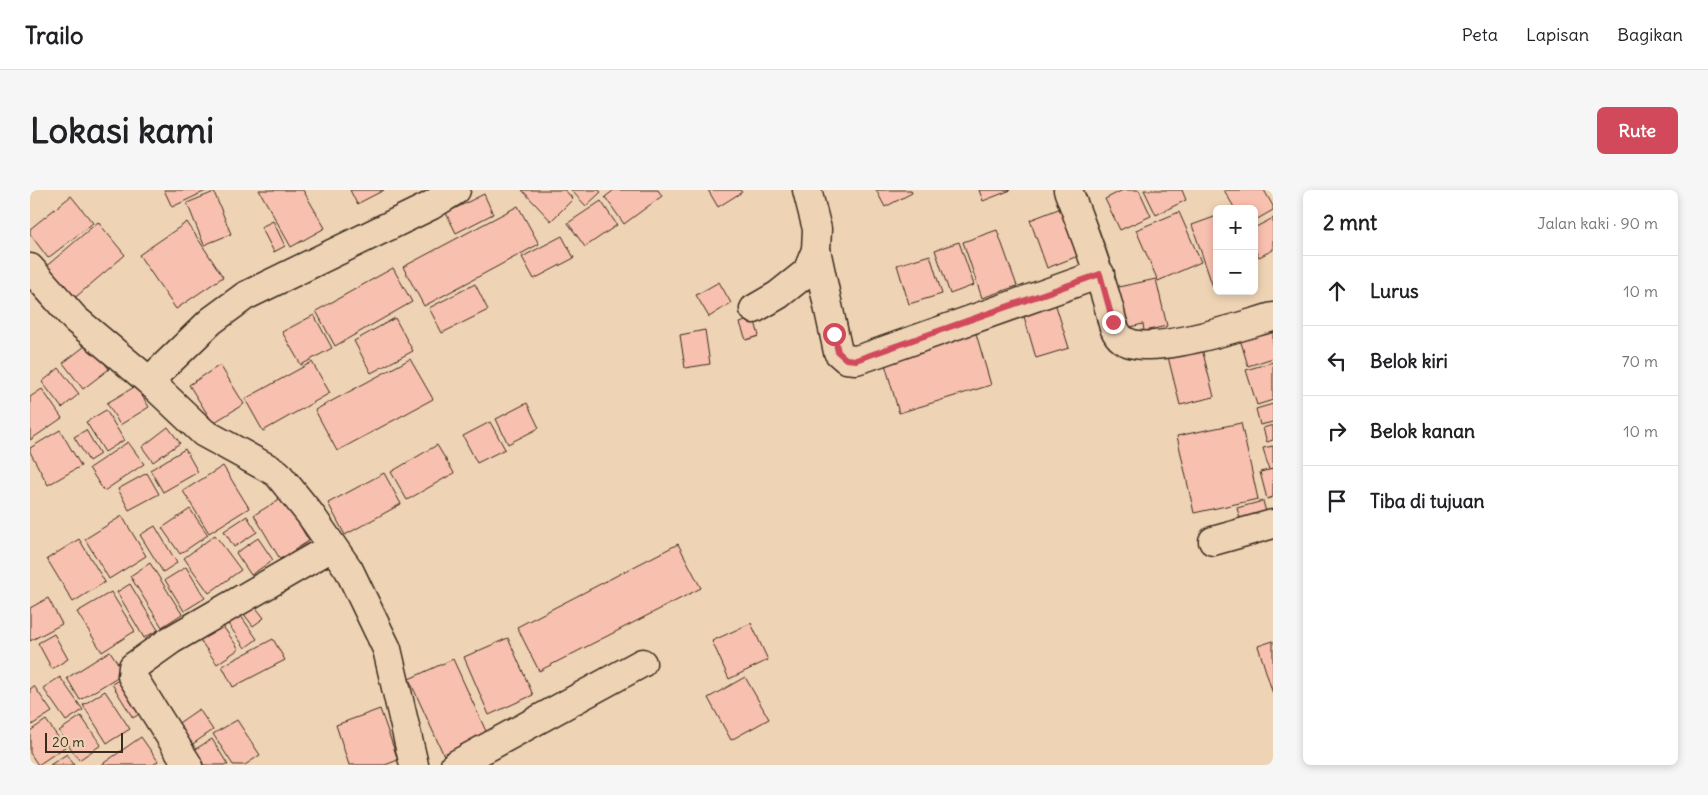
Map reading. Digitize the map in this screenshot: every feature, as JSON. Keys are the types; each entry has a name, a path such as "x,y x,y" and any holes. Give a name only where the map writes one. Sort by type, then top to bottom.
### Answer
{"street":[{"path":"149,381 211,321 245,296 430,206 456,190"},
{"path":"807,190 817,229 816,250 838,352 846,359 856,360 869,356 1100,274"},
{"path":"1068,190 1100,274 1114,330 1124,340 1131,343 1162,345 1208,336 1273,316"},
{"path":"754,309 778,295 807,272 816,250"},
{"path":"30,268 75,319 149,381 204,432 277,473 310,514 349,570 387,649 414,765"},
{"path":"1213,540 1273,524"},
{"path":"188,765 132,676 133,667 171,640 332,546"},
{"path":"454,765 642,662"}],"building":[{"path":"164,190 208,190 172,207"},
{"path":"259,190 303,190 325,228 291,247"},
{"path":"350,190 384,190 357,204"},
{"path":"522,190 565,190 573,199 551,221"},
{"path":"571,190 599,190 601,192 586,206"},
{"path":"614,190 658,190 662,196 624,224 605,197"},
{"path":"708,190 740,190 742,192 718,207"},
{"path":"876,190 911,190 912,193 885,207"},
{"path":"979,190 1011,190 983,201"},
{"path":"1123,190 1139,190 1151,216 1120,230 1105,199"},
{"path":"1144,190 1182,190 1186,200 1156,215"},
{"path":"1224,190 1264,190 1273,206 1273,210 1258,219 1258,205 1233,205"},
{"path":"214,192 231,234 204,245 187,203"},
{"path":"484,194 493,214 456,233 446,213"},
{"path":"71,196 93,223 48,258 30,234 30,229"},
{"path":"601,201 617,225 585,247 568,223"},
{"path":"518,206 539,244 424,306 403,267"},
{"path":"1061,208 1078,256 1047,268 1030,220"},
{"path":"1179,212 1201,262 1158,281 1136,230"},
{"path":"1213,217 1213,287 1192,225"},
{"path":"1273,218 1273,250 1259,257 1258,255 1258,226"},
{"path":"273,221 285,246 274,252 261,227"},
{"path":"98,222 125,255 71,301 43,269"},
{"path":"187,222 223,277 176,309 139,255"},
{"path":"997,230 1017,286 982,298 963,242"},
{"path":"562,236 574,258 534,279 522,257"},
{"path":"959,242 974,285 950,294 935,250"},
{"path":"930,255 942,294 909,304 897,265"},
{"path":"393,268 412,302 335,346 316,311"},
{"path":"1156,279 1167,326 1144,331 1143,324 1117,330 1109,289"},
{"path":"719,282 731,303 709,317 696,295"},
{"path":"475,284 488,310 442,333 429,308"},
{"path":"1053,296 1069,348 1036,358 1021,306"},
{"path":"314,315 332,348 301,365 282,332"},
{"path":"395,318 413,351 371,373 354,341"},
{"path":"754,318 759,336 746,340 740,323"},
{"path":"1273,321 1273,358 1248,366 1238,332"},
{"path":"705,330 710,364 685,368 680,335"},
{"path":"975,330 991,385 899,413 883,357"},
{"path":"89,343 109,369 83,389 63,363"},
{"path":"1202,349 1214,397 1180,405 1168,357"},
{"path":"410,359 433,399 337,451 315,410"},
{"path":"312,362 330,393 263,431 245,399"},
{"path":"1273,362 1273,400 1257,405 1246,370"},
{"path":"220,365 244,404 213,423 189,385"},
{"path":"59,368 79,394 62,408 42,382"},
{"path":"136,386 149,407 120,425 107,403"},
{"path":"42,389 62,418 30,440 30,397"},
{"path":"527,403 539,428 508,444 496,419"},
{"path":"1273,404 1273,422 1260,425 1256,409"},
{"path":"106,410 124,440 105,452 86,422"},
{"path":"490,422 505,449 477,463 463,436"},
{"path":"1241,423 1258,499 1194,513 1177,436"},
{"path":"1273,425 1273,440 1267,442 1263,428"},
{"path":"168,427 180,443 153,462 142,447"},
{"path":"60,430 81,466 48,485 30,452 30,448"},
{"path":"86,430 100,454 89,461 74,437"},
{"path":"128,442 144,464 104,491 89,468"},
{"path":"437,445 454,473 407,500 391,472"},
{"path":"1273,446 1273,469 1269,470 1263,448"},
{"path":"185,449 198,472 163,492 150,470"},
{"path":"223,466 249,508 209,533 183,491"},
{"path":"1273,469 1273,497 1267,499 1260,472"},
{"path":"147,473 159,494 129,510 118,489"},
{"path":"384,473 401,504 345,535 328,503"},
{"path":"283,497 309,541 280,559 254,515"},
{"path":"1263,501 1269,523 1243,529 1237,508"},
{"path":"190,509 208,535 180,554 162,528"},
{"path":"122,516 146,556 109,579 85,539"},
{"path":"247,516 257,532 234,547 224,531"},
{"path":"155,526 177,563 163,572 140,535"},
{"path":"215,535 241,570 209,593 184,558"},
{"path":"258,538 273,560 251,575 236,553"},
{"path":"79,539 105,582 73,602 47,559"},
{"path":"678,544 701,588 539,671 517,627"},
{"path":"150,563 182,614 162,627 130,576"},
{"path":"186,567 205,598 184,611 165,580"},
{"path":"130,584 158,630 144,638 117,592"},
{"path":"111,592 135,631 102,652 77,612"},
{"path":"48,598 62,624 30,641 30,608"},
{"path":"251,601 264,618 253,626 240,609"},
{"path":"236,609 257,639 245,648 224,618"},
{"path":"217,618 239,649 217,664 195,633"},
{"path":"751,623 768,660 729,679 712,641"},
{"path":"54,634 68,659 52,669 38,643"},
{"path":"508,638 533,695 489,715 464,657"},
{"path":"273,639 285,660 233,687 222,666"},
{"path":"1273,641 1273,694 1258,646"},
{"path":"110,651 124,673 80,700 67,678"},
{"path":"453,659 490,740 446,760 409,679"},
{"path":"126,676 147,709 133,718 112,684"},
{"path":"60,677 83,710 66,721 43,688"},
{"path":"745,677 769,719 731,740 708,698"},
{"path":"34,686 52,712 30,726 30,689"},
{"path":"105,691 130,729 107,743 83,705"},
{"path":"199,709 213,730 187,748 173,727"},
{"path":"380,709 398,760 385,765 349,765 336,725"},
{"path":"81,716 101,745 79,760 59,731"},
{"path":"46,720 65,747 38,765 30,753 30,731"},
{"path":"237,720 260,755 245,765 233,765 213,734"},
{"path":"141,737 158,761 153,765 101,765"},
{"path":"212,739 228,765 197,765 189,753"},
{"path":"67,754 74,765 50,765"}],"route":[{"path":"834,334 838,352 846,359 856,360 1100,274 1113,322"}]}
